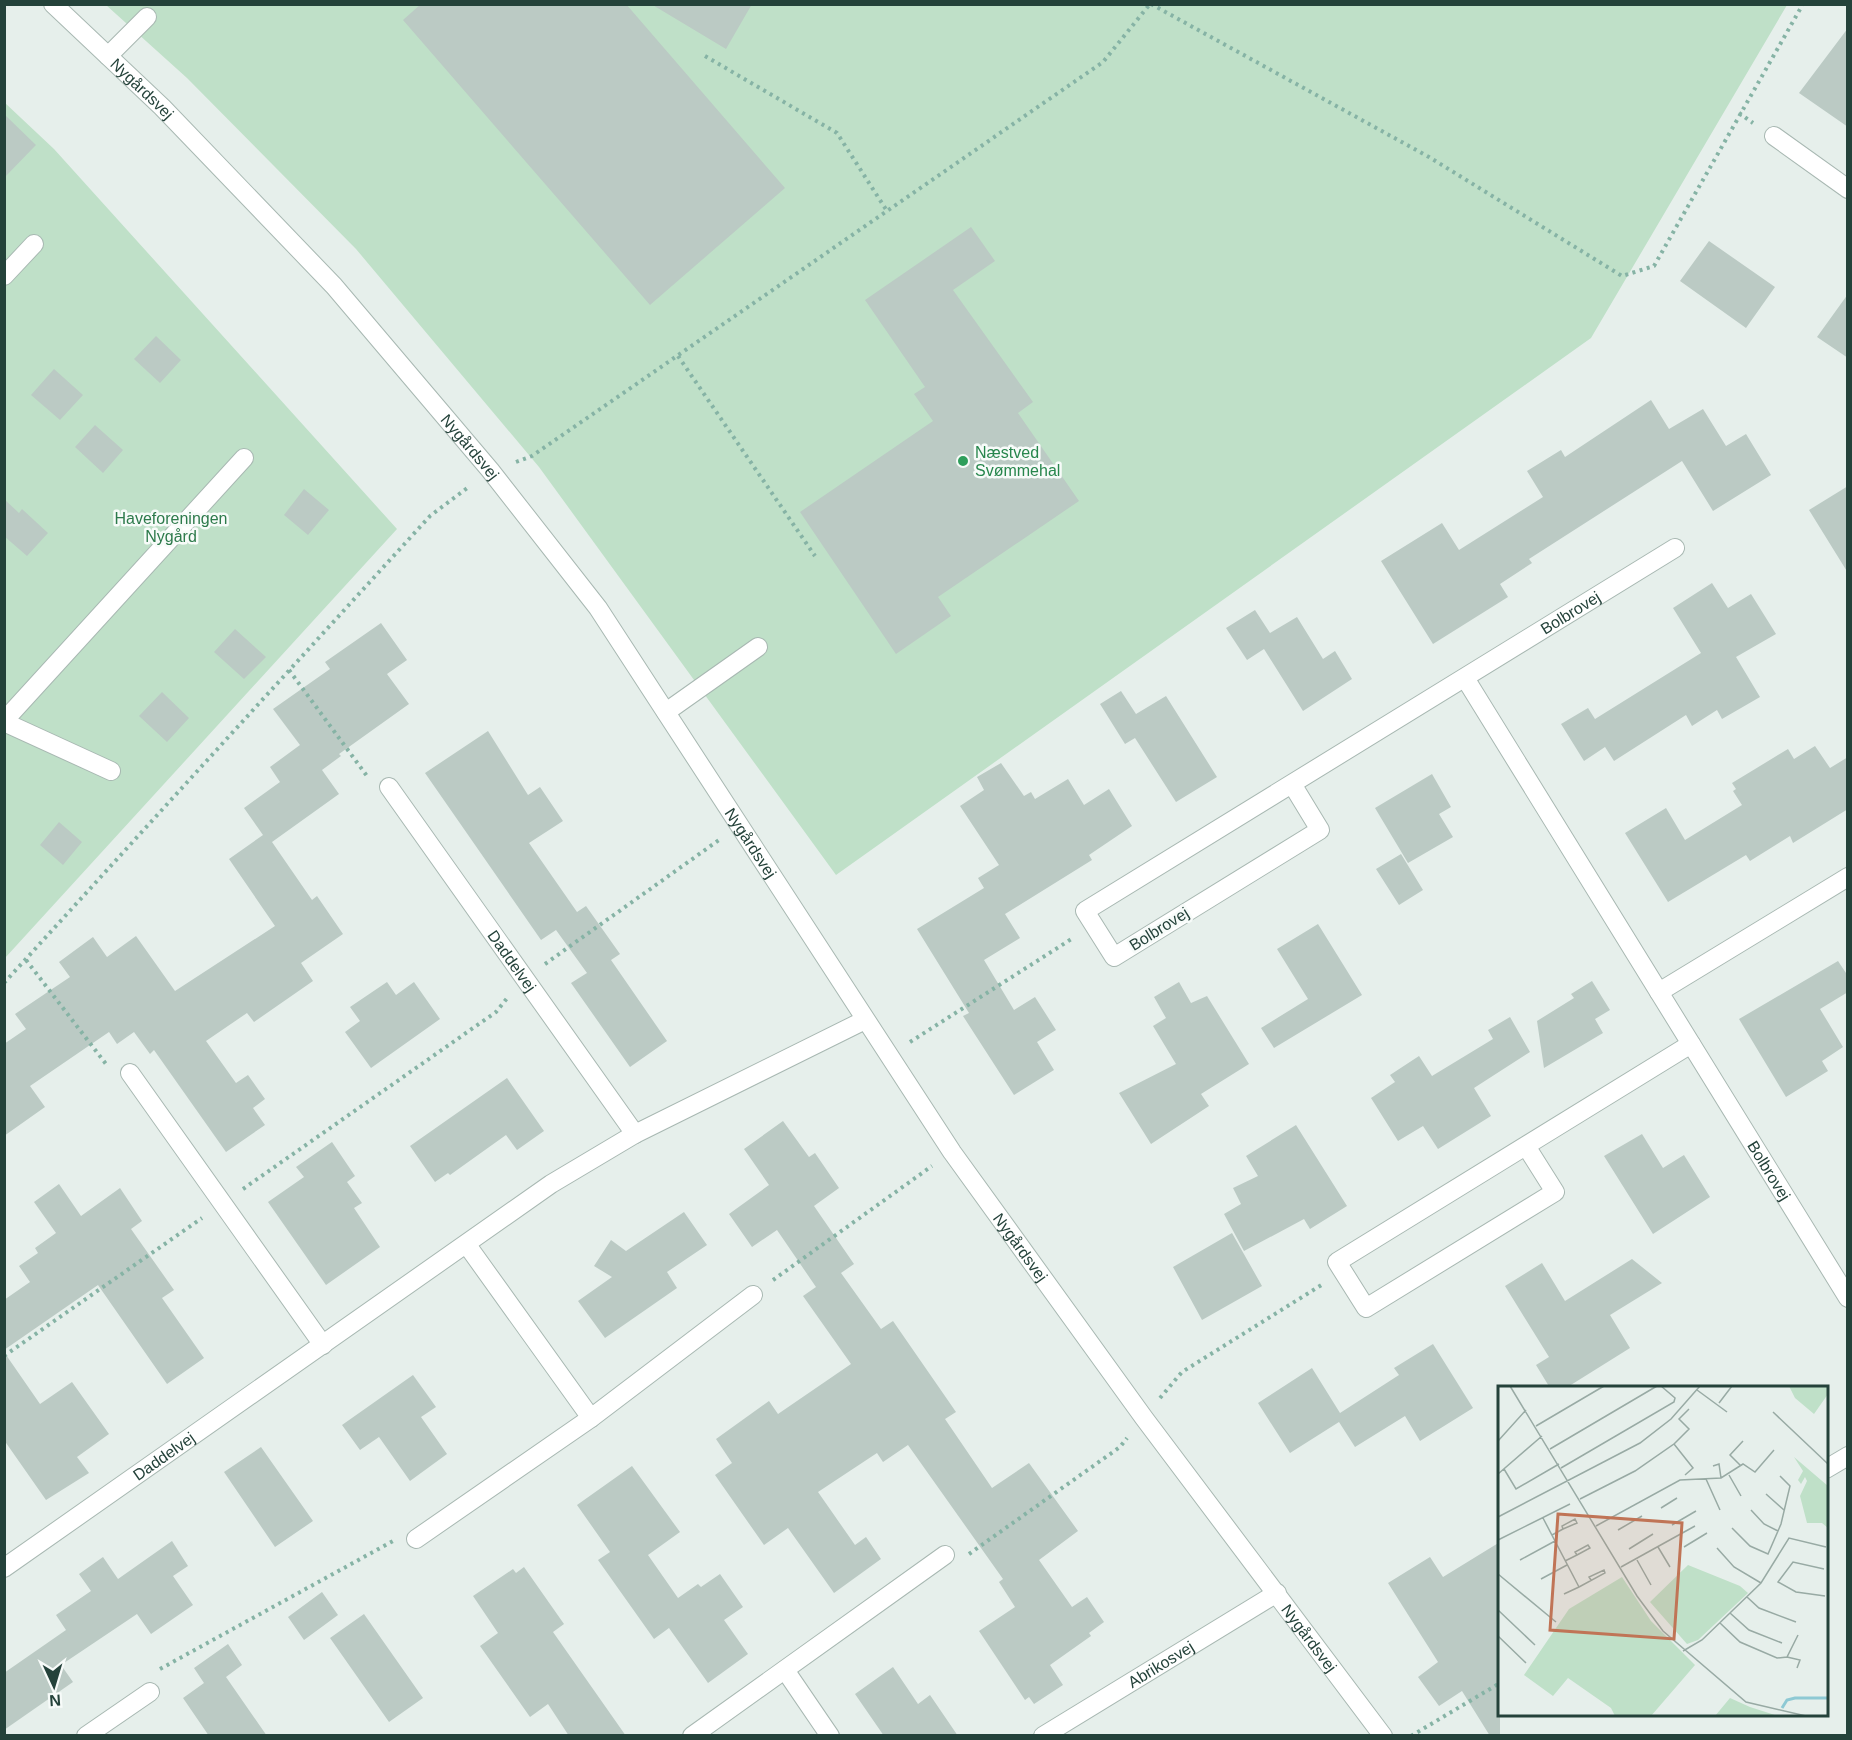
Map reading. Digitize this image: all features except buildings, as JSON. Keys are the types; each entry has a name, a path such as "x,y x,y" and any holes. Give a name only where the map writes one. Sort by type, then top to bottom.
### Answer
{"street":[{"name":"Nygårdsvej","path":"53,4 162,107 334,286 490,470 598,608 952,1152 1144,1418 1383,1736"},
{"path":"108,56 147,17"},
{"path":"1774,136 1848,189"},
{"path":"4,276 34,244"},
{"path":"111,771 4,722 244,458"},
{"name":"Bolbrovej","path":"1292,784 1320,830 1114,957 1085,911 1675,549"},
{"path":"666,712 759,647"},
{"name":"Bolbrovej","path":"1465,678 1848,1298"},
{"name":"Daddelvej","path":"389,787 635,1134"},
{"path":"1659,992 1848,877"},
{"name":"Daddelvej","path":"4,1568 551,1184 635,1134 866,1020"},
{"path":"1526,1146 1555,1192 1366,1308 1337,1262 1691,1044"},
{"path":"130,1073 323,1346"},
{"path":"467,1245 591,1418"},
{"path":"416,1539 591,1418 753,1294"},
{"path":"1828,1468 1848,1456"},
{"path":"692,1736 945,1556"},
{"name":"Abrikosvej","path":"1043,1736 1277,1593"},
{"path":"785,1670 830,1736"},
{"path":"86,1736 150,1692"}],"path":[{"path":"4,983 430,516 490,470 532,456 1103,62 1151,4 1429,158 1622,276 1654,266 1803,4"},
{"path":"705,56 837,133 887,211"},
{"path":"678,356 815,556"},
{"path":"289,670 373,784 389,787"},
{"path":"4,1356 496,1012 525,978 740,825"},
{"path":"889,1055 1094,924"},
{"path":"26,960 114,1074 130,1073"},
{"path":"753,1294 952,1152"},
{"path":"150,1692 146,1676 402,1536 416,1539"},
{"path":"1411,1736 1498,1684"}],"green space":[{"path":"106,5 1787,5 1591,338 836,875 539,467 356,249 187,78"},
{"name":"Haveforeningen Nygård","path":"4,102 54,149 397,529 5,958"}],"place":[{"name":"Næstved Svømmehal","path":"963,461"}]}
